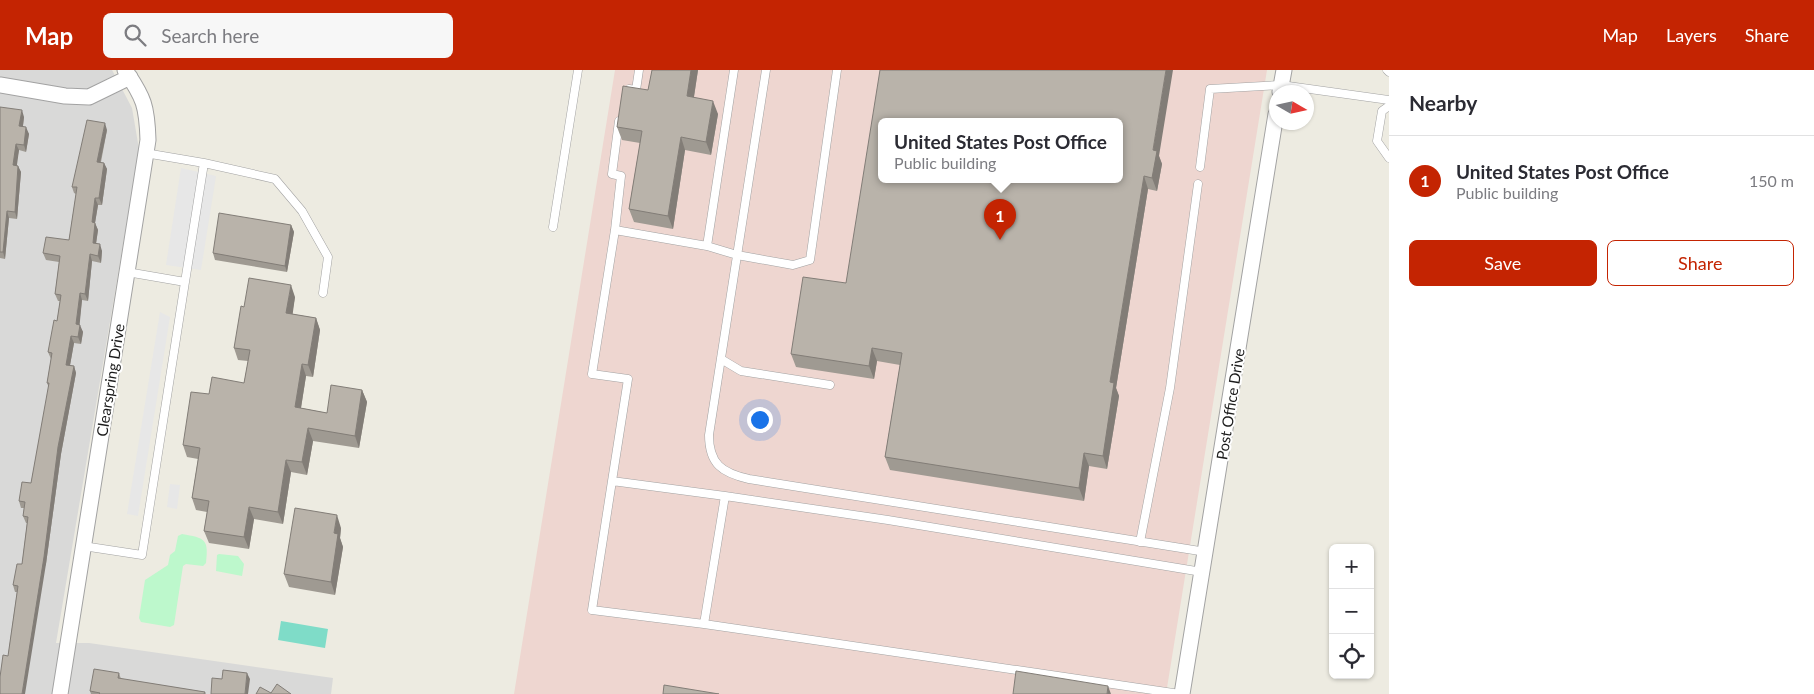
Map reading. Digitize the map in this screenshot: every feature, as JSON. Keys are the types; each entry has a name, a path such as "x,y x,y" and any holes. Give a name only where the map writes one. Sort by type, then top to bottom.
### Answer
{"street":[{"path":"1281,85 1284,70"},
{"path":"0,85 65,96 90,97 127,74"},
{"name":"Clearspring Drive","path":"60,694 145,153 147,109 140,91 127,74"},
{"name":"Post Office Drive","path":"1181,694 1206,552 1273,130"}],"lane":[{"path":"554,227 578,70"},
{"path":"622,98 623,88 636,90 639,70"},
{"path":"707,246 734,70"},
{"path":"766,70 709,435 709,450 717,465 733,475 1206,552"},
{"path":"615,230 707,246 737,255 793,265 810,260 837,70"},
{"path":"1200,166 1210,89 1269,89"},
{"path":"1314,92 1389,100"},
{"path":"1389,106 1382,111 1378,141 1385,145 1389,158"},
{"path":"620,117 612,174 621,176 615,230 592,374 628,379 592,610 704,624 1140,691 1181,694"},
{"path":"145,153 275,178 302,211 328,257 323,293"},
{"path":"83,546 142,555 204,163"},
{"path":"1140,542 1170,388 1198,184"},
{"path":"126,272 185,282"},
{"path":"721,359 741,371 830,385"},
{"path":"612,481 888,520 1202,572"},
{"path":"704,624 725,496"}],"shaded area":[{"path":"0,70 112,70 132,108 139,149 56,643 89,643 333,678 331,694 0,694"},
{"path":"615,70 1267,70 1166,694 514,694"},
{"path":"181,168 216,176 201,270 166,265"},
{"path":"160,312 170,317 138,516 127,514"},
{"path":"170,484 180,485 177,509 167,507"},
{"path":"281,621 328,629 325,648 278,640"}],"green space":[{"path":"182,534 204,541 207,549 206,563 203,566 186,564 183,566 174,625 170,627 141,622 139,618 145,580 168,565 170,555 175,551 178,536"},
{"path":"217,555 238,556 244,564 242,576 216,571"}],"building":[{"path":"652,70 691,70 687,96 713,101 706,142 681,137 668,216 629,209 642,131 617,127 623,86 648,90"},
{"path":"880,70 1166,70 1153,150 1157,151 1152,178 1144,176 1110,382 1114,383 1103,456 1084,453 1079,488 885,457 902,353 872,348 869,366 791,354 803,277 846,283"},
{"path":"0,107 22,110 19,126 26,127 24,145 16,144 13,165 18,166 15,212 7,211 3,252 0,252"},
{"path":"87,120 105,123 97,162 104,163 99,198 95,198 92,222 95,223 93,243 100,244 98,256 90,254 85,294 80,293 76,324 80,325 78,337 71,336 66,365 74,366 58,447 44,557 22,694 0,694 3,655 8,656 18,586 13,585 17,564 22,564 28,517 23,516 25,502 19,501 22,482 31,483 49,383 47,383 52,353 48,352 54,320 57,321 61,295 55,294 60,256 43,253 46,237 69,240 77,187 72,187"},
{"path":"219,213 291,225 285,266 213,253"},
{"path":"249,278 291,285 286,313 316,318 308,365 302,364 295,407 327,413 331,385 362,390 355,436 308,428 302,462 286,460 278,512 249,507 244,537 204,531 209,501 192,498 200,448 183,445 191,392 209,394 212,377 244,383 250,350 234,348 241,306 244,307"},
{"path":"295,508 337,515 334,533 338,534 331,582 284,574"},
{"path":"94,669 119,673 118,678 205,692 204,694 99,694 90,691"},
{"path":"223,670 247,673 245,694 211,694 212,678 222,679"},
{"path":"1016,671 1108,686 1107,694 1013,694"},
{"path":"277,684 291,694 256,694 260,687 271,693"},
{"path":"664,685 719,694 663,694"}],"place":[{"name":"United States Post Office","path":"1000,240"}]}
